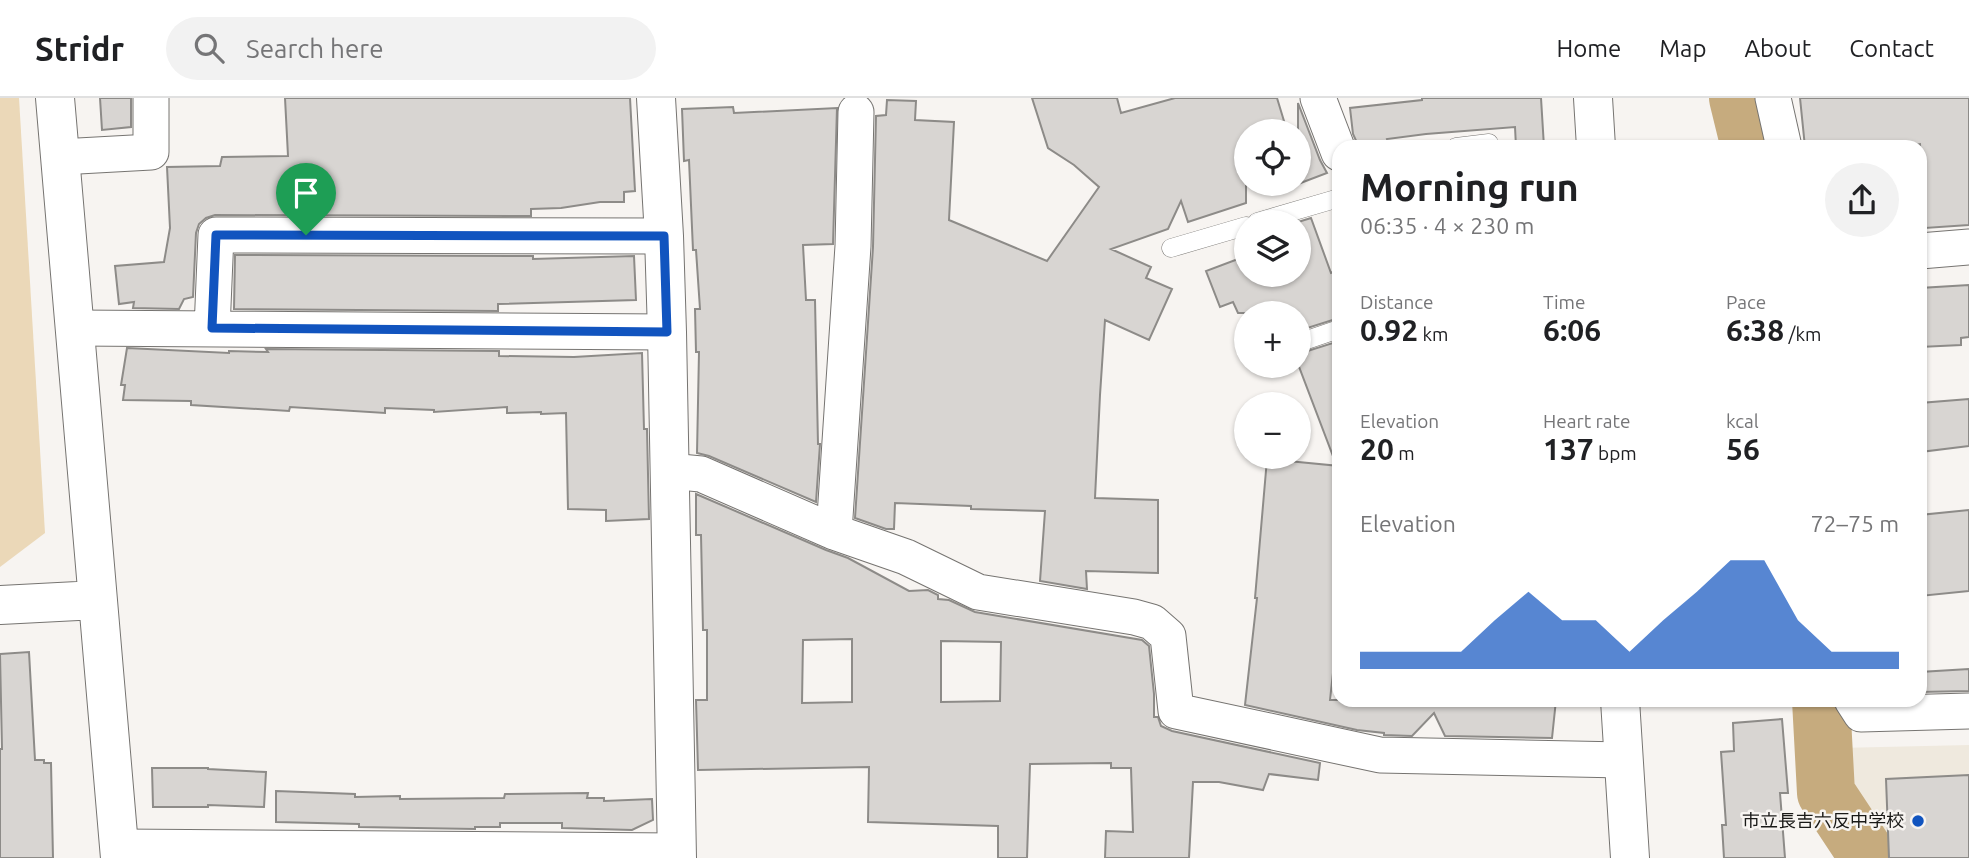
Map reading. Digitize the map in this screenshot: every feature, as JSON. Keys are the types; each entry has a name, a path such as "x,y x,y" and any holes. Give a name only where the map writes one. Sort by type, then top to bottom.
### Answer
{"street":[{"path":"55,98 120,852 677,854 667,332 656,98"},
{"path":"60,157 151,152 151,98"},
{"path":"1318,98 1334,140"},
{"path":"1593,98 1595,140"},
{"path":"1773,98 1782,140"},
{"path":"834,532 853,246 856,112"},
{"path":"212,328 216,235 664,236"},
{"path":"1927,250 1969,247"},
{"path":"75,328 667,332"},
{"path":"668,471 701,474 834,532 906,557 978,592 1152,622 1168,636 1176,711 1380,755 1623,760"},
{"path":"0,605 97,600"},
{"path":"1620,707 1630,858"},
{"path":"1856,707 1861,714 1969,711"}],"lane":[{"path":"1298,210 1332,200"},
{"path":"1171,248 1234,230"},
{"path":"1311,339 1332,331"}],"shaded area":[{"path":"0,98 19,98 45,533 0,567"},
{"name":"市立長吉六反中学校","path":"1969,745 1969,858 1892,858 1842,785 1838,748"}],"building":[{"path":"100,98 131,98 131,127 102,130"},
{"path":"285,98 630,98 635,191 624,192 624,202 531,209 531,216 215,215 199,224 196,233 193,297 184,299 179,309 133,308 134,302 119,304 115,266 164,262 170,228 167,167 220,166 222,157 288,156"},
{"path":"1032,98 1117,98 1121,113 1175,98 1277,98 1283,119 1234,119 1234,196 1246,196 1246,203 1188,222 1181,201 1168,229 1111,249 1151,267 1146,278 1172,289 1149,340 1105,320 1100,395 1095,498 1158,500 1158,573 1086,571 1087,589 1040,581 1045,511 895,503 894,529 886,529 855,518 873,247 876,116 886,115 887,100 916,101 915,120 954,122 949,220 1047,261 1099,187 1074,165 1048,148"},
{"path":"1541,98 1544,140 1516,140 1515,127 1387,140 1356,140 1350,108 1422,100"},
{"path":"1800,98 1969,98 1969,225 1927,228 1927,140 1804,140"},
{"path":"1298,103 1304,119 1298,119"},
{"path":"733,107 734,113 837,108 833,244 803,245 806,300 815,300 820,444 816,502 697,453 699,352 696,352 695,309 700,309 696,250 693,250 689,160 684,161 682,109"},
{"path":"1311,137 1320,160 1327,173 1311,179"},
{"path":"1311,218 1332,273 1332,320 1311,327 1311,301 1234,301 1234,304 1233,302 1220,307 1206,271 1234,260 1234,287 1311,287"},
{"path":"235,255 533,256 533,259 634,256 636,300 498,304 498,311 234,309"},
{"path":"1969,285 1969,337 1961,338 1961,345 1927,347 1927,288"},
{"path":"1332,343 1332,453 1311,392 1303,378 1311,378 1311,350"},
{"path":"127,348 229,353 268,352 266,349 499,351 499,356 574,357 642,353 649,519 606,521 606,510 568,509 566,413 507,413 507,407 434,412 385,408 385,413 290,407 289,411 191,405 191,401 123,400 125,385 121,385"},
{"path":"1969,399 1969,446 1927,451 1927,402"},
{"path":"1311,463 1332,465 1332,707 1555,707 1552,738 1445,736 1434,713 1412,736 1384,735 1245,705 1257,598 1266,469 1311,469"},
{"path":"696,494 848,558 909,591 928,590 938,595 938,599 949,600 975,612 1142,640 1149,646 1154,717 1158,717 1161,726 1172,731 1320,763 1318,780 1269,774 1263,790 1219,782 1193,782 1189,858 1105,858 1106,831 1133,832 1131,768 1111,768 1111,763 1030,764 1027,858 998,858 998,826 868,822 869,767 698,770 696,700 707,700 707,630 703,630 701,535 696,535","holes":["852,639 852,702 802,703 803,640","941,641 1001,642 1000,701 941,702"]},
{"path":"1969,510 1969,591 1927,595 1927,514"},
{"path":"29,652 35,760 51,763 53,858 0,858 0,654"},
{"path":"1969,669 1969,691 1927,692 1927,672"},
{"path":"1782,719 1788,793 1780,793 1785,858 1724,858 1722,825 1726,825 1721,752 1734,751 1733,723"},
{"path":"152,768 266,772 264,807 153,807"},
{"path":"1969,775 1969,858 1889,858 1886,779"},
{"path":"276,791 355,794 355,797 400,796 400,799 504,798 505,794 588,793 587,798 604,798 604,801 652,799 653,820 632,830 562,828 562,823 500,823 500,827 475,829 276,822"}],"waterway":[{"path":"1738,98 1748,140"},
{"path":"1821,707 1826,793 1869,858"}],"place":[{"name":"市立長吉六反中学校","path":"1918,821"}],"route":[{"path":"216,235 306,235 664,236 667,332 212,328 216,235"}]}
